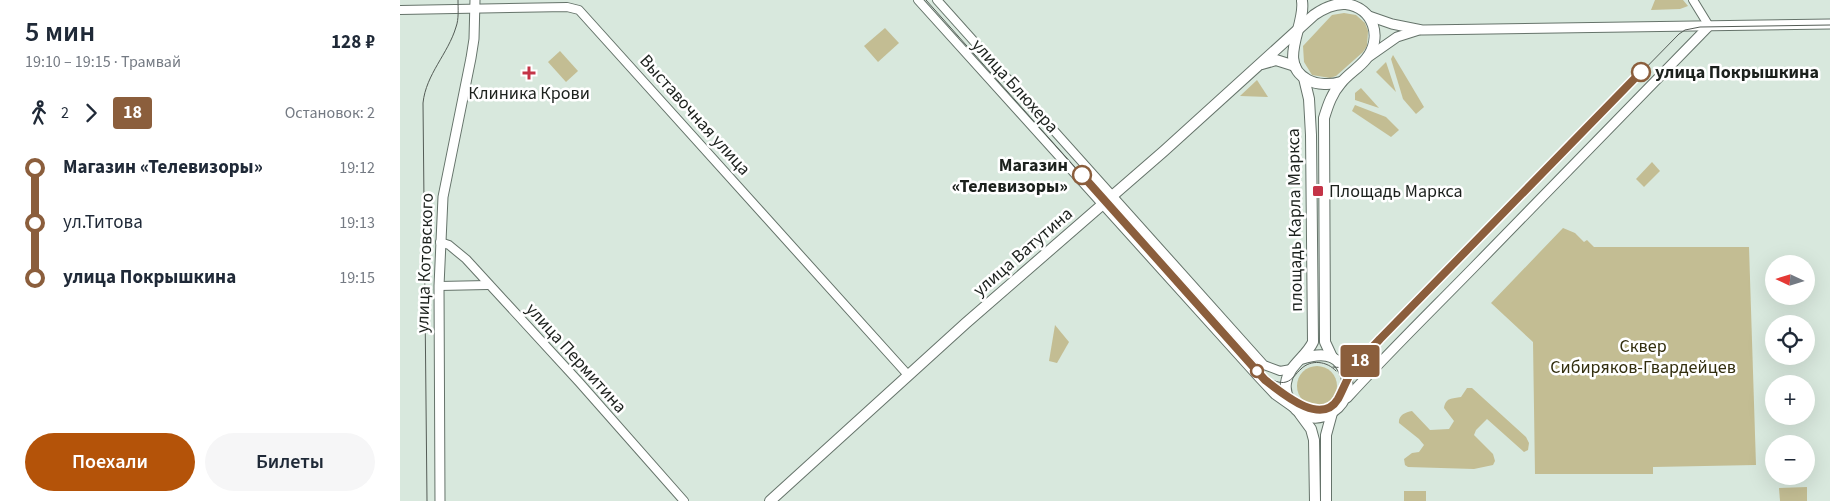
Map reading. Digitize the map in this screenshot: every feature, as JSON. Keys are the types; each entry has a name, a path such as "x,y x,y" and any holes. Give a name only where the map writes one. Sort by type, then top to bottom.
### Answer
{"main road":[{"name":"площадь Карла Маркса","path":"1291,369 1309,351 1313,342 1309,99 1304,78 1295,66 1293,47 1304,10 1301,1 1328,4 1358,4 1369,16 1374,30 1372,48 1366,59"},
{"path":"1298,29 1328,4"},
{"name":"улица Котовского","path":"440,501 438,286 443,197 474,40 475,5"},
{"name":"площадь Карла Маркса","path":"1369,16 1392,24 1422,30 1830,24"},
{"path":"1297,412 1318,417 1332,413 1376,365 1709,26"},
{"name":"улица Ватутина","path":"770,501 908,375 1103,206 1298,29"},
{"name":"площадь Карла Маркса","path":"1347,398 1348,379 1325,342 1324,118 1328,104 1341,82 1366,59 1397,37 1422,30"},
{"path":"1256,66 1276,60 1295,66"},
{"path":"1304,78 1310,82 1327,85 1341,82"},
{"path":"1301,359 1313,355 1356,365 1376,365"},
{"path":"1291,369 1286,382 1286,389 1297,412 1311,429 1314,440 1315,501"},
{"path":"1326,501 1326,435 1332,413"}],"street":[{"name":"улица Блюхера","path":"918,0 1270,389 1297,412"},
{"name":"улица Блюхера","path":"937,0 1264,365 1280,370 1291,369"},
{"path":"1694,0 1709,26"},
{"name":"Выставочная улица","path":"400,10 475,5 567,7 579,10 908,375"},
{"name":"улица Пермитина","path":"440,242 450,245 466,259 579,382 684,501"},
{"path":"438,286 488,285"}],"green space":[{"path":"1655,0 1683,0 1688,6 1680,9 1651,10"},
{"path":"1344,13 1356,15 1365,23 1368,31 1367,46 1363,52 1336,76 1330,78 1312,75 1304,62 1303,46 1332,15"},
{"path":"885,28 899,43 878,62 864,46"},
{"path":"560,51 578,71 566,82 548,62"},
{"path":"1393,55 1424,107 1416,114 1403,99 1391,59"},
{"path":"1386,62 1396,92 1376,72"},
{"path":"1257,80 1268,97 1240,96"},
{"path":"1361,88 1379,108 1355,100 1355,93"},
{"path":"1355,105 1386,117 1399,130 1391,137 1352,111"},
{"path":"1652,162 1660,171 1644,187 1636,179"},
{"name":"Сквер Сибиряков-Гвардейцев","path":"1563,228 1575,233 1584,242 1587,240 1594,247 1749,247 1756,465 1653,467 1653,474 1535,474 1533,342 1491,303"},
{"path":"1055,325 1069,342 1057,363 1049,361"},
{"path":"1321,366 1328,369 1334,375 1337,386 1336,394 1328,403 1321,406 1313,406 1306,403 1298,394 1297,382 1300,375 1309,367"},
{"path":"1467,388 1472,388 1526,437 1529,443 1528,450 1524,452 1487,419 1476,430 1474,435 1493,454 1495,461 1493,465 1474,469 1408,467 1405,465 1404,459 1412,453 1419,452 1424,445 1399,423 1401,416 1412,411 1430,430 1449,429 1454,421 1444,408 1445,404 1450,399 1461,397"},
{"path":"1807,487 1807,501 1780,501 1779,488"},
{"path":"1404,491 1426,491 1426,501 1404,501"}],"tram line":[{"path":"427,501 423,103 428,83 456,27 458,0"},
{"path":"926,0 1265,381 1301,405 1322,410 1331,407 1338,399 1351,373 1365,355 1679,34 1685,30 1700,27 1830,25"},
{"name":"18","path":"1082,175 1265,380 1288,397 1310,409 1324,409 1338,399 1341,390 1356,365 1380,339 1641,72"},
{"path":"1333,367 1346,367 1352,365 1357,360"},
{"path":"1267,378 1286,382 1305,366 1319,362 1328,365 1336,371"}],"place":[{"name":"улица Покрышкина","path":"1641,72"},
{"name":"Клиника Крови","path":"529,73"},
{"name":"Магазин «Телевизоры»","path":"1082,175"},
{"name":"Площадь Маркса","path":"1318,191"}]}
